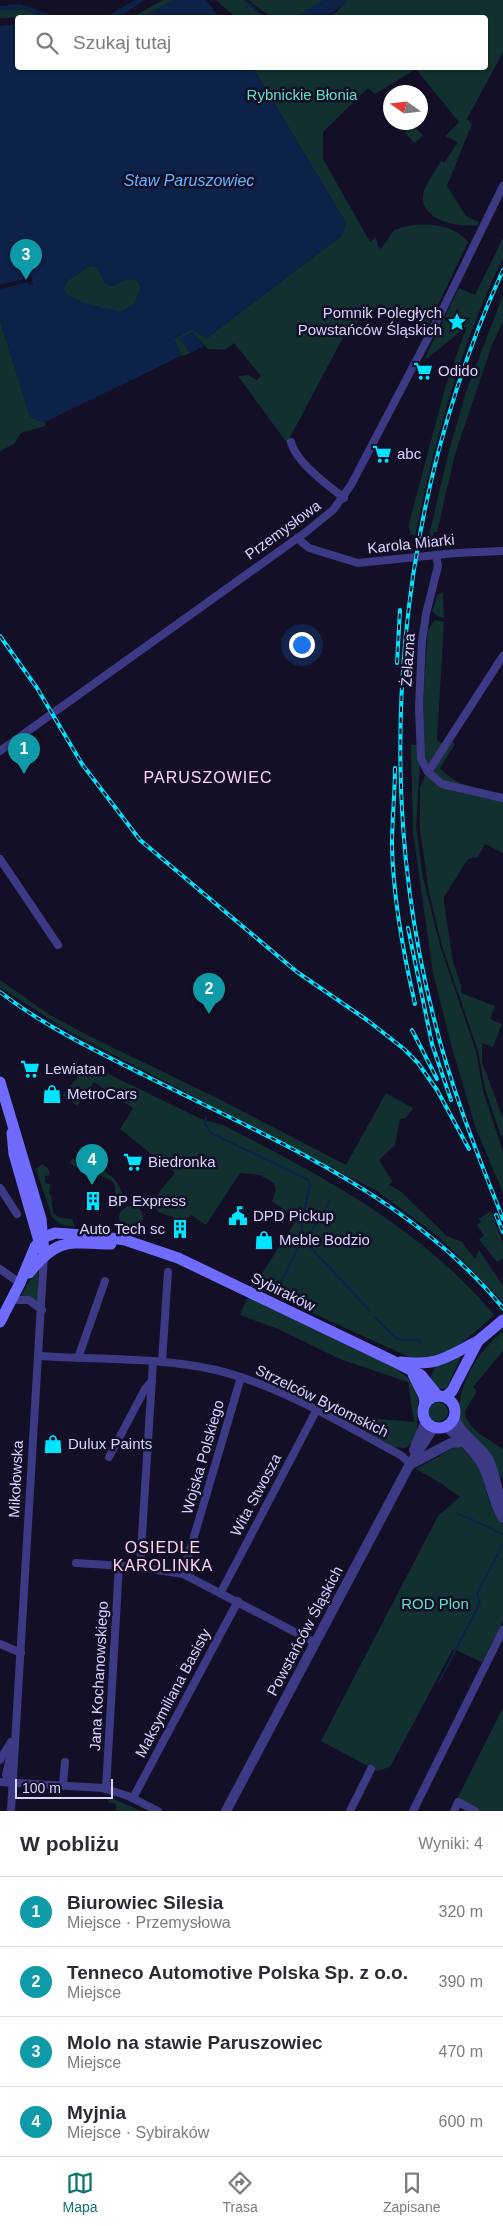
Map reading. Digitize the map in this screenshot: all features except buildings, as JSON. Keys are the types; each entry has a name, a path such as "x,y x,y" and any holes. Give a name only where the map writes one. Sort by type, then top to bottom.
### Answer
{"main road":[{"path":"0,1082 12,1127 19,1140 44,1254 20,1283"},
{"name":"Sybiraków","path":"41,1240 58,1233 125,1240 187,1262 421,1375 441,1397"},
{"path":"0,1322 41,1240"},
{"name":"Sybiraków","path":"44,1254 74,1242 142,1246"},
{"path":"394,1361 420,1364 439,1362 478,1341 503,1320"},
{"path":"463,1370 454,1413 435,1425 423,1411 425,1404 430,1398 441,1397 452,1391 478,1341"},
{"path":"409,1369 419,1383 425,1404"},
{"path":"441,1397 451,1402 454,1413"}],"street":[{"name":"Przemysłowa","path":"0,751 297,538 326,516 344,498 424,346 503,186"},
{"path":"291,442 293,449 319,478 344,498"},
{"name":"Karola Miarki","path":"297,538 309,548 356,563 436,555 503,552"},
{"name":"Żelazna","path":"427,770 420,751 421,656 425,619 438,566 436,555"},
{"path":"503,656 427,770 449,787 503,798"},
{"path":"0,859 58,945"},
{"path":"0,1188 17,1214"},
{"name":"Mikołowska","path":"12,1811 44,1254"},
{"path":"0,1269 20,1283"},
{"path":"162,1362 168,1272"},
{"path":"78,1358 105,1281"},
{"path":"12,1300 29,1300 42,1310"},
{"name":"Strzelców Bytomskich","path":"39,1356 162,1362 204,1368 241,1377 316,1411 402,1456 410,1464"},
{"path":"140,1567 153,1362"},
{"name":"Wojska Polskiego","path":"183,1574 241,1377"},
{"path":"109,1457 145,1389 152,1381"},
{"name":"Wita Stwosza","path":"221,1592 316,1411"},
{"path":"454,1413 458,1425 489,1461 503,1508"},
{"path":"435,1425 464,1442 483,1466 494,1503 503,1518"},
{"name":"Powstańców Śląskich","path":"226,1811 410,1464 435,1425"},
{"path":"410,1464 451,1444 464,1442"},
{"path":"76,1563 140,1567 183,1574 221,1592 316,1643"},
{"name":"Jana Kochanowskiego","path":"106,1789 119,1565"},
{"name":"Maksymiliana Basisty","path":"133,1798 238,1601"},
{"path":"413,1811 503,1630"},
{"path":"0,1644 21,1653"},
{"path":"0,1760 16,1735"},
{"path":"64,1785 65,1762"},
{"path":"350,1811 371,1769"},
{"path":"0,1782 106,1789 133,1798 158,1811"},
{"path":"454,1811 458,1802 475,1811"}],"green space":[{"path":"163,0 175,0 146,15 136,15"},
{"path":"216,0 243,0 261,15 233,15"},
{"path":"248,0 324,0 301,15 268,15"},
{"path":"348,0 503,0 503,52 467,119 472,124 447,186 466,216 479,222 478,225 469,226 449,223 431,214 425,207 423,199 425,188 441,161 444,163 458,142 445,136 459,122 417,70 488,70 488,15 330,15"},
{"path":"24,9 40,15 15,15 15,18 0,18 0,10"},
{"name":"Rybnickie Błonia","path":"254,70 414,70 390,85 383,85 383,89 375,94 368,88 323,132 323,159 370,242 376,237 378,247 381,249 394,230 413,225 444,227 461,235 468,242 426,330 380,304 368,314 362,311 356,325 347,330 287,443 238,376 248,375 257,380 261,376 234,343 225,350 208,349 192,332 180,339 191,353 181,356 174,339 192,329 207,338 342,235 346,223"},
{"path":"407,130 418,130 423,135 415,143 405,133"},
{"path":"503,238 503,258 474,325 450,394 431,464 415,536 410,534 409,524 445,388 467,326 428,358 425,358 459,288 475,295"},
{"path":"91,265 98,268 105,283 112,286 124,280 135,279 141,286 135,304 121,312 79,301 66,293 63,288 68,280"},
{"path":"503,295 503,321 492,345 455,454 437,532 434,532 430,548 426,548 450,447 466,392"},
{"path":"0,320 30,416 45,422 45,426 21,433 14,444 0,451"},
{"path":"443,593 444,618 437,616 432,611 438,594"},
{"path":"435,620 444,622 437,740 443,744 430,765 426,765 422,731 424,687 428,630"},
{"path":"451,741 455,744 440,768 461,783 503,795 445,783 434,774 434,768"},
{"path":"411,745 417,745 420,765 416,827 423,877 440,946 476,1051 483,1091 503,1152 503,1193 475,1126 433,973 413,833"},
{"path":"425,775 448,789 503,800 503,853 485,844 478,857 468,859 444,897 453,962 461,985 461,993 495,1006 490,1019 502,1024 493,1047 482,1043 482,1062 503,1118 503,1135 501,1136 485,1089 478,1051 442,946 429,892 420,830 420,788"},
{"path":"0,980 50,1015 89,1036 217,1098 346,1165 386,1093 413,1108 406,1118 400,1119 395,1145 379,1160 392,1181 389,1185 400,1191 447,1236 462,1242 475,1259 479,1250 503,1286 503,1302 440,1238 377,1191 73,1034 0,987"},
{"path":"88,1064 201,1119 223,1125 297,1164 369,1206 435,1256 466,1284 494,1315 466,1340 446,1351 423,1357 409,1357 258,1288 257,1281 297,1219 272,1201 276,1190 274,1183 260,1175 240,1173 206,1225 191,1215 186,1222 158,1212 153,1200 175,1173 120,1129 133,1108 94,1082 77,1106 63,1095"},
{"path":"72,1159 94,1166 107,1173 118,1183 124,1200 116,1198 115,1186 111,1180 72,1165 70,1162"},
{"path":"42,1164 48,1168 50,1175 45,1176 45,1183 50,1184 49,1194 51,1195 53,1213 60,1218 72,1219 75,1227 60,1224 52,1217 36,1169"},
{"path":"131,1206 136,1207 142,1213 142,1223 136,1229 131,1230 126,1229 120,1223 119,1218 120,1213 126,1207"},
{"path":"491,1211 503,1243 503,1258 497,1262 479,1239 484,1236 477,1225 481,1222 479,1219"},
{"path":"38,1267 38,1302 21,1295"},
{"path":"253,1298 393,1367 403,1374 416,1388 418,1397 417,1427 413,1442 404,1448 394,1447 338,1415 414,1422 408,1382 340,1359 278,1329 240,1315 247,1299"},
{"path":"503,1331 503,1351 473,1387 477,1391 465,1411 469,1424 474,1429 503,1449 503,1479 458,1417 462,1392 471,1369 485,1349"},
{"path":"462,1354 447,1388 437,1389 430,1379 435,1367"},
{"path":"438,1402 445,1405 448,1412 445,1419 438,1422 431,1419 428,1412 431,1405"},
{"name":"ROD Plon","path":"457,1446 463,1449 479,1466 490,1504 503,1525 503,1621 482,1662 453,1649 390,1767 377,1771 321,1741 438,1516 460,1497 416,1469"},
{"path":"503,1708 503,1811 479,1811 457,1799"},
{"path":"109,1797 141,1811 116,1811 116,1804 108,1802"}],"water":[{"path":"135,0 145,0 122,15 109,15"},
{"path":"175,0 206,0 217,15 146,15"},
{"path":"324,0 348,0 327,15 299,15"},
{"path":"20,4 51,15 40,15 24,9 0,10 0,6"},
{"name":"Staw Paruszowiec","path":"15,24 15,70 254,70 346,223 342,235 207,338 192,329 174,339 181,356 45,422 30,416 0,320 0,26","holes":["91,265 98,268 105,284 112,286 124,280 135,279 141,286 135,304 121,312 79,301 72,298 63,288 68,280"]},
{"path":"193,332 204,346 191,353 179,339"}],"pier":[{"path":"30,273 33,284 29,285 28,282 0,289 0,285 27,278 26,274"}],"waterway":[{"path":"245,0 262,15"},
{"path":"206,1117 205,1123 211,1133 307,1179 310,1183 302,1222 302,1238 369,1310"},
{"path":"269,1286 282,1281 302,1238 313,1229 330,1201"},
{"path":"375,1317 396,1338 418,1340 421,1343"},
{"path":"457,1513 503,1534"},
{"path":"439,1682 480,1603 477,1594 503,1544"}],"railway":[{"path":"503,270 467,358 439,450 418,543 406,639 400,734 403,830 415,925 434,1019 456,1095 503,1219"},
{"path":"397,663 400,610"},
{"path":"0,636 37,688 82,764 140,840 297,972 367,1020 404,1049 418,1063 437,1090 469,1149"},
{"path":"395,768 392,845 394,885 403,945 415,1004"},
{"path":"408,928 432,1044 451,1100"},
{"path":"0,992 34,1016 70,1037 289,1147 382,1201 426,1233 466,1268 503,1308"},
{"path":"412,1030 437,1079"},
{"path":"496,1215 503,1232"}],"place":[{"name":"Molo na stawie Paruszowiec","path":"26,280"},
{"name":"Pomnik Poległych Powstańców Śląskich","path":"457,322"},
{"name":"Odido","path":"423,371"},
{"name":"abc","path":"382,454"},
{"name":"Biurowiec Silesia","path":"24,774"},
{"name":"Tenneco Automotive Polska Sp. z o.o.","path":"209,1014"},
{"name":"Lewiatan","path":"30,1069"},
{"name":"MetroCars","path":"52,1094"},
{"name":"Biedronka","path":"133,1162"},
{"name":"Myjnia","path":"92,1185"},
{"name":"BP Express","path":"93,1201"},
{"name":"DPD Pickup","path":"238,1216"},
{"name":"Auto Tech sc","path":"180,1229"},
{"name":"Meble Bodzio","path":"264,1240"},
{"name":"Dulux Paints","path":"53,1444"}],"district":[{"name":"PARUSZOWIEC","path":"208,777"},
{"name":"OSIEDLE KAROLINKA","path":"163,1556"}]}
